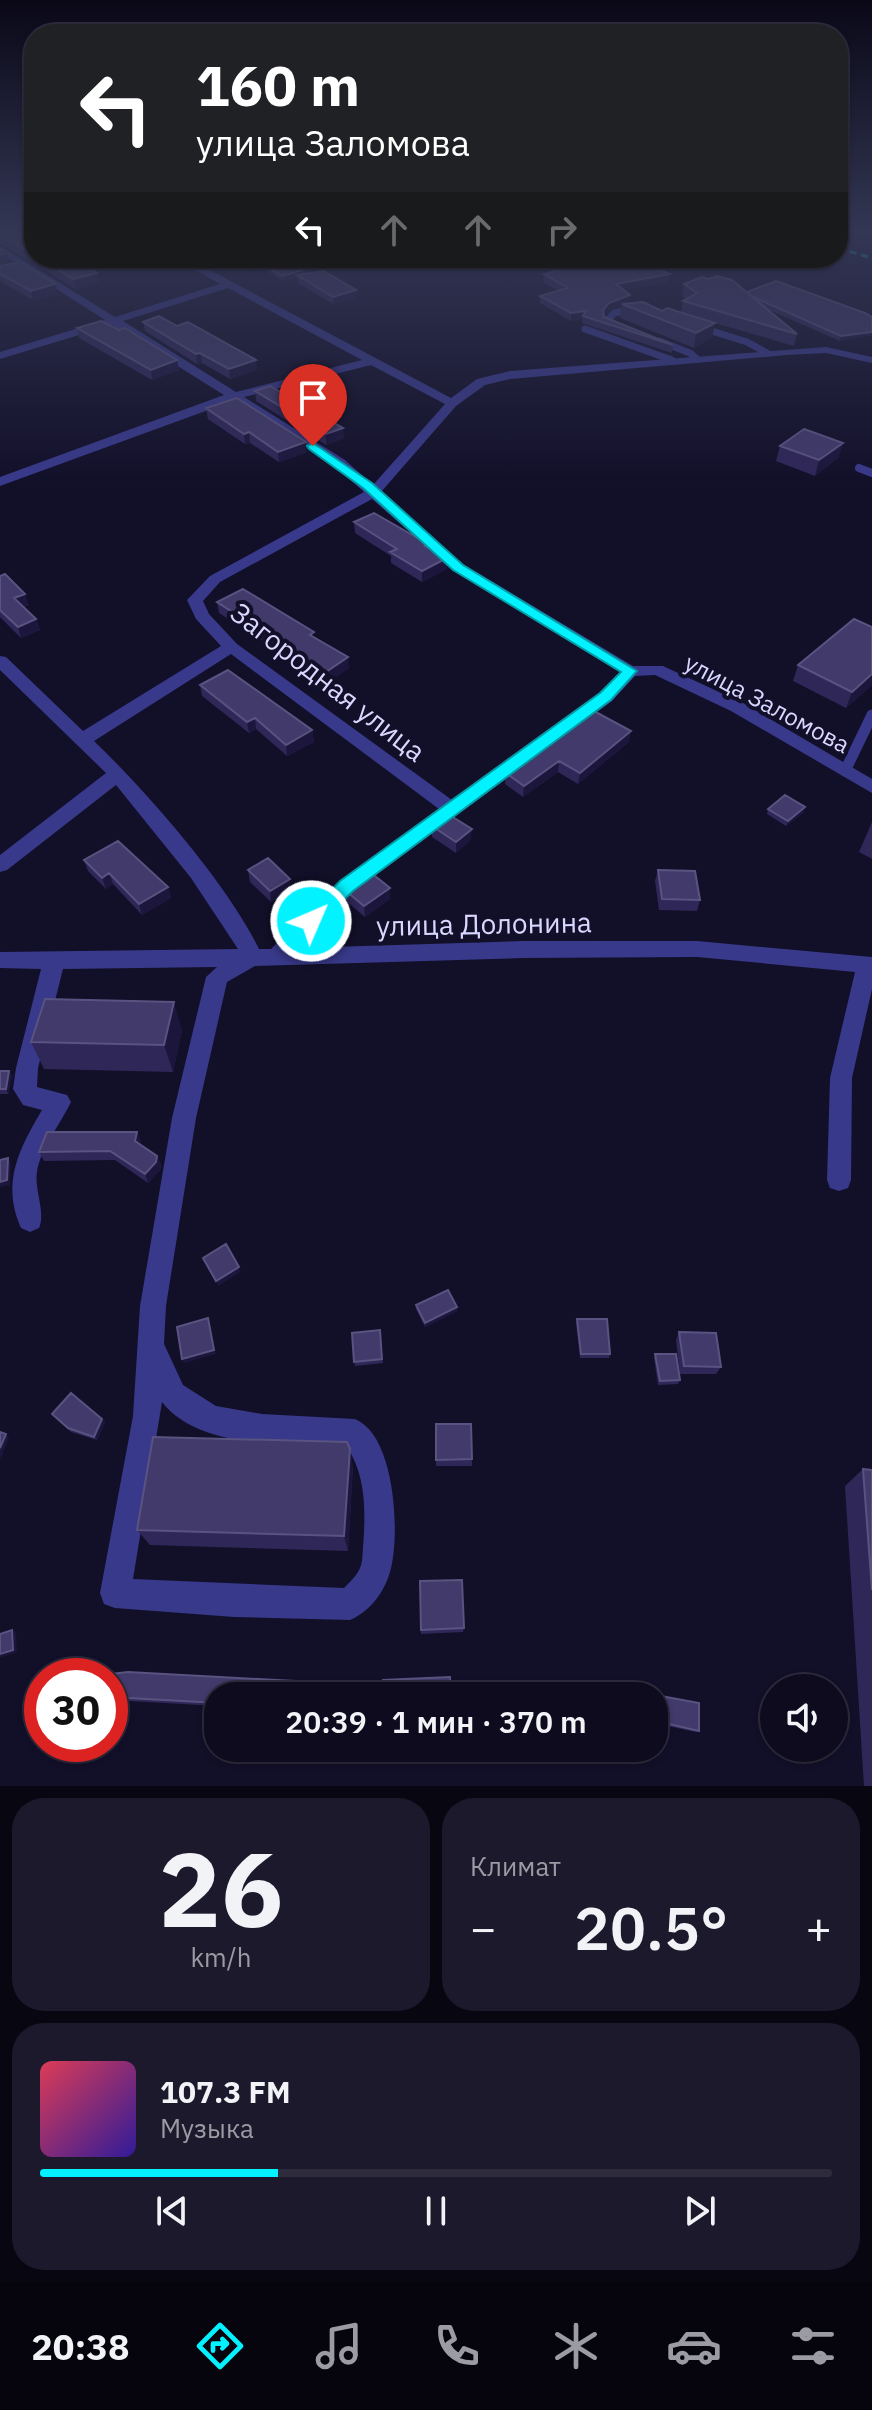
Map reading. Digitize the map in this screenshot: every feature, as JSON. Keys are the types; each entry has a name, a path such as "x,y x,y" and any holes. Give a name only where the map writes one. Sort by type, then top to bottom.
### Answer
{"street":[{"name":"улица Заломова","path":"104,315 340,463 458,567 630,671 657,670 683,681 737,707 872,787"},
{"path":"0,356 127,315"},
{"path":"284,315 452,403"},
{"path":"374,492 452,403 481,382 510,375 767,353 826,350 872,360"},
{"path":"0,482 234,396 369,362"},
{"name":"Загородная улица","path":"374,492 215,579 195,600 202,616 231,647 452,809"},
{"path":"81,741 231,647"},
{"path":"0,661 117,774 198,873 242,936 264,957"},
{"path":"151,1344 176,1399 204,1417 238,1427 355,1433 372,1457 380,1495 380,1557 368,1588 350,1604 234,1601 115,1593 147,1416 153,1306 184,1118 217,977 264,957 347,886 606,697 630,671"},
{"path":"0,865 117,774"},
{"name":"улица Долонина","path":"0,960 686,949 870,964"},
{"path":"30,1220 23,1200 24,1160 59,1102 31,1098 25,1089 27,1068 54,961"},
{"path":"839,1180 841,1078 870,964"}],"lane":[{"path":"612,315 608,320 627,330"},
{"path":"687,324 747,342 767,353"},
{"path":"585,329 672,360"},
{"path":"652,339 690,353 697,359"},
{"path":"859,468 872,473"},
{"path":"845,771 872,715"}],"building":[{"path":"604,315 673,345 583,316"},
{"path":"651,315 691,315 715,323 696,333"},
{"path":"733,315 775,315 797,334"},
{"path":"794,315 872,317 872,332 841,336"},
{"path":"159,316 177,326 188,322 256,360 229,369 200,353 196,354 143,322"},
{"path":"101,321 119,330 125,328 177,360 151,370 77,328"},
{"path":"270,386 343,428 326,434 255,391"},
{"path":"237,398 306,442 278,452 206,408"},
{"path":"804,429 843,443 819,460 780,446"},
{"path":"374,513 447,558 422,571 390,552 397,549 354,522"},
{"path":"5,574 25,594 14,598 36,619 18,627 0,610 0,576"},
{"path":"243,589 314,632 310,635 348,657 326,672 217,602"},
{"path":"854,619 872,627 872,674 852,692 798,665"},
{"path":"228,670 312,730 286,745 255,718 247,722 200,685"},
{"path":"592,710 631,731 580,773 559,761 524,786 506,773 540,750"},
{"path":"785,795 805,807 788,821 768,809"},
{"path":"448,814 472,829 456,842 432,826"},
{"path":"118,841 168,887 139,904 109,873 102,878 84,860"},
{"path":"268,858 290,879 270,891 248,870"},
{"path":"658,870 695,871 700,900 662,899"},
{"path":"370,872 390,888 364,906 346,891"},
{"path":"45,999 174,1002 164,1045 31,1042"},
{"path":"0,1071 9,1071 6,1089 0,1089"},
{"path":"47,1132 137,1132 135,1141 157,1156 156,1162 145,1174 110,1151 39,1152"},
{"path":"8,1158 7,1180 0,1182 0,1160"},
{"path":"226,1244 239,1267 216,1281 203,1258"},
{"path":"448,1290 457,1307 425,1323 416,1305"},
{"path":"208,1318 214,1350 182,1359 177,1327"},
{"path":"577,1319 607,1319 610,1354 581,1354"},
{"path":"380,1330 382,1359 354,1362 352,1333"},
{"path":"679,1332 716,1333 721,1367 684,1366"},
{"path":"655,1354 676,1354 680,1380 660,1381"},
{"path":"71,1393 102,1419 94,1437 68,1428 52,1414"},
{"path":"436,1424 471,1424 472,1459 436,1460"},
{"path":"0,1432 6,1434 0,1448"},
{"path":"153,1437 347,1442 350,1449 344,1536 137,1530"},
{"path":"863,1469 872,1470 872,1590"},
{"path":"462,1580 464,1628 421,1630 420,1581"},
{"path":"12,1630 13,1650 0,1654 0,1634"},
{"path":"128,1672 313,1682 204,1682 204,1702 128,1698"},
{"path":"450,1677 450,1682 383,1682"},
{"path":"668,1697 699,1703 699,1731 668,1724"}],"route":[{"path":"311,921 347,886 606,697 630,671 458,567 340,463 313,446"}]}
